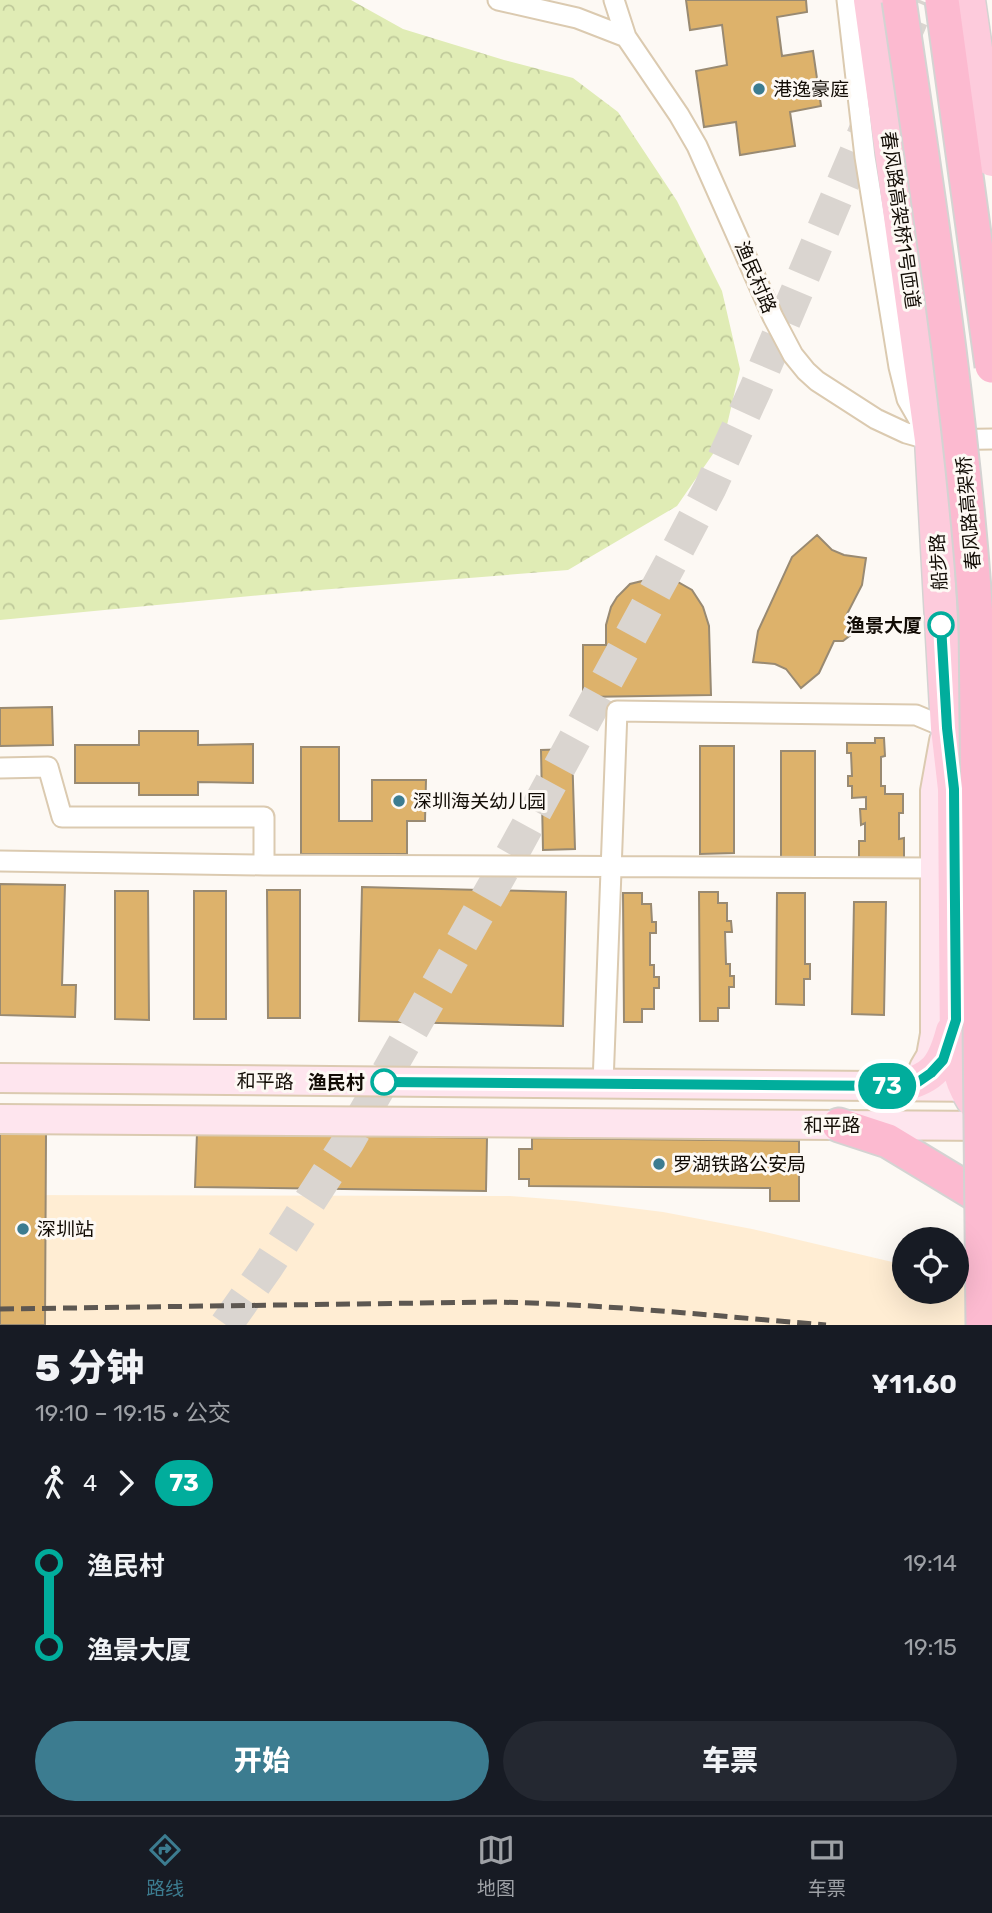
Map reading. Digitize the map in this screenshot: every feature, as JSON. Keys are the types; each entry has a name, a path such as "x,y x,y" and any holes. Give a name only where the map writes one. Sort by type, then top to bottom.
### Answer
{"highway":[{"name":"春风路高架桥","path":"899,0 949,341 970,527 976,617 983,1325"},
{"path":"942,0 992,366"},
{"path":"839,1125 888,1141 992,1204"}],"main road":[{"name":"春风路高架桥1号匝道","path":"870,0 931,440"},
{"path":"969,0 992,160"},
{"name":"船步路","path":"931,440 947,728 954,789 957,1068 978,1087"},
{"path":"899,1086 926,1065 934,1045 935,791 947,728"},
{"path":"954,789 965,761 974,753 992,748"},
{"path":"955,963 966,996 973,1004 992,1013"},
{"path":"899,1086 918,1082 943,1060 956,1020"},
{"name":"和平路","path":"0,1078 978,1087"},
{"path":"978,1087 976,1105 992,1119"},
{"name":"和平路","path":"0,1119 992,1125"}],"street":[{"path":"498,0 577,18 626,37"},
{"name":"渔民村路","path":"614,0 626,37 697,146 773,317 793,355 817,382 876,419 906,433 931,440 992,439"},
{"path":"847,0 865,157 899,367 907,400 931,440"},
{"path":"603,1084 617,711 916,715 947,728"},
{"path":"0,768 48,767 62,817 264,817 264,865"},
{"path":"0,861 934,868"}],"shaded area":[{"path":"0,1195 510,1196 575,1201 663,1212 752,1229 892,1262 892,1304 969,1304 969,1278 992,1282 992,1325 0,1325"}],"green space":[{"path":"0,0 351,0 403,29 573,78 618,112 677,201 722,291 740,369 724,438 677,506 568,570 294,592 0,620"}],"building":[{"name":"港逸豪庭","path":"686,0 806,0 807,12 777,17 782,56 813,51 821,106 790,112 795,146 740,155 736,122 704,127 696,71 727,65 722,25 690,30"},
{"name":"渔景大厦","path":"817,535 832,550 844,555 866,558 862,585 847,614 851,618 852,634 843,641 834,641 819,673 801,688 786,669 775,664 753,662 758,631 792,557"},
{"path":"658,577 676,581 692,590 703,607 709,626 711,695 583,697 583,645 606,645 606,625 617,597 630,584"},
{"path":"52,707 53,745 0,746 0,708"},
{"path":"139,731 198,731 198,745 253,744 253,783 198,782 198,795 139,795 139,783 75,783 75,745 139,745"},
{"path":"875,738 884,738 885,756 881,757 881,786 885,786 885,794 903,794 903,813 899,813 899,839 904,838 904,863 891,863 891,858 859,858 859,841 865,841 865,823 861,825 860,809 866,809 866,797 852,798 852,786 848,786 848,776 852,776 851,753 847,753 847,743 875,743"},
{"path":"700,746 734,746 734,853 700,854"},
{"name":"深圳海关幼儿园","path":"301,747 339,747 339,821 372,821 372,780 426,780 425,821 407,821 407,854 301,854"},
{"path":"572,749 575,849 543,850 541,750"},
{"path":"781,751 815,751 815,858 781,858"},
{"path":"0,884 65,885 62,985 76,985 75,1017 0,1015"},
{"path":"362,887 566,892 563,1026 359,1021"},
{"path":"267,890 300,890 300,1018 268,1018"},
{"path":"115,891 148,891 149,1020 115,1019"},
{"path":"194,891 226,891 226,1019 194,1019"},
{"path":"699,892 718,892 718,903 727,903 727,921 731,921 732,932 725,932 726,964 730,964 734,987 729,987 729,1008 718,1008 718,1021 700,1021"},
{"path":"623,893 642,893 642,904 651,904 652,922 656,922 656,933 650,933 650,965 654,965 654,977 659,977 659,988 654,988 654,1009 642,1009 642,1022 624,1022"},
{"path":"777,893 805,893 805,964 810,964 810,979 804,979 804,1005 776,1004"},
{"path":"854,902 886,902 884,1015 852,1014"},
{"path":"197,1133 487,1138 486,1191 195,1187"},
{"name":"深圳站","path":"0,1134 46,1134 45,1325 0,1325"},
{"name":"罗湖铁路公安局","path":"532,1138 799,1141 799,1201 770,1201 770,1188 529,1186 529,1179 519,1179 519,1149 532,1149"}],"tunnel":[{"path":"899,49 920,0"},
{"path":"226,1325 348,1142 517,845 670,564 710,488 755,390 873,112"}],"railway":[{"path":"0,1309 493,1302 618,1308 826,1325"}],"bus line":[{"name":"73","path":"384,1082 899,1086 918,1082 931,1073 943,1060 956,1020 954,789 947,728 941,625"}],"place":[{"name":"港逸豪庭","path":"759,89"},
{"name":"渔景大厦","path":"941,625"},
{"name":"深圳海关幼儿园","path":"399,801"},
{"name":"渔民村","path":"384,1082"},
{"name":"罗湖铁路公安局","path":"659,1164"},
{"name":"深圳站","path":"23,1229"}]}
